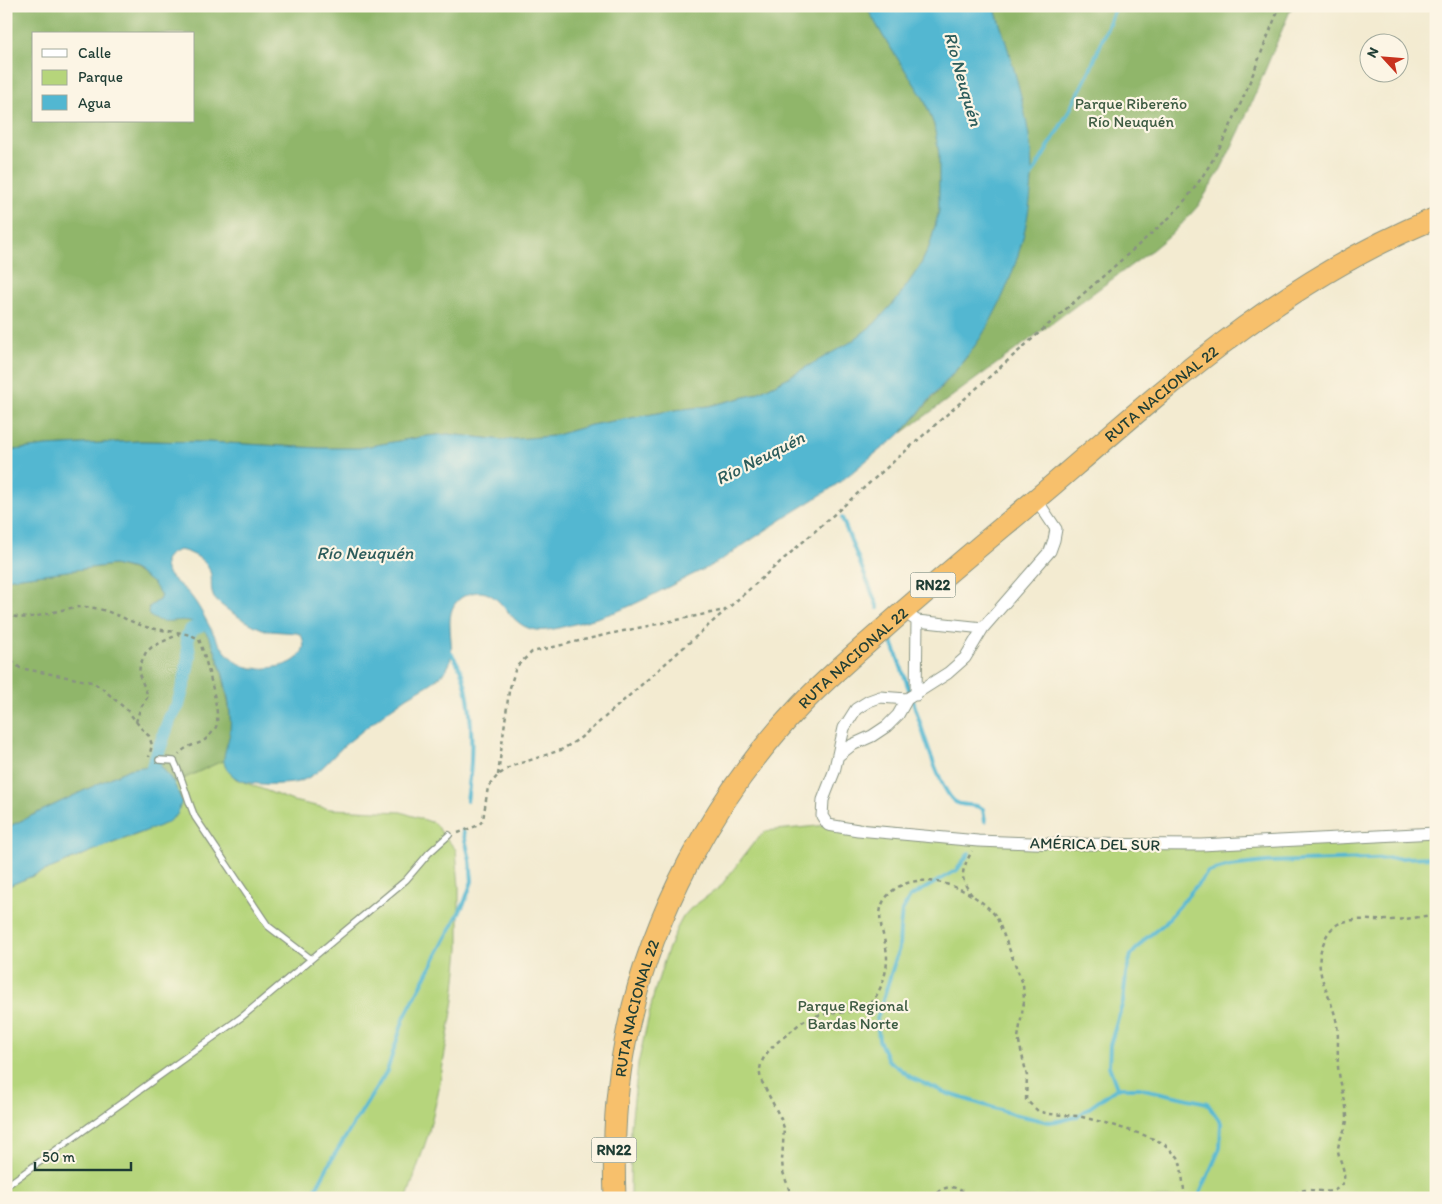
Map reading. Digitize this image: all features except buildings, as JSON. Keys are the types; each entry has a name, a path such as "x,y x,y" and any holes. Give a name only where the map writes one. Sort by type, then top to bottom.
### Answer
{"highway":[{"name":"RUTA NACIONAL 22","path":"615,1198 615,1127 620,1074 625,1042 648,956 684,872 722,805 772,737 824,681 910,616 1036,499 1234,334 1282,300 1360,252 1387,238 1436,218"}],"street":[{"path":"838,756 852,745 872,736 887,726 912,697 948,673 965,658 983,628 1050,550 1056,529 1036,499"},
{"path":"912,697 910,616 983,628"},
{"name":"AMÉRICA DEL SUR","path":"912,697 880,697 856,709 844,728 838,756 823,800 822,816 828,825 858,830 978,841 1062,844 1201,845 1436,833"}],"lane":[{"path":"159,760 174,760 195,817 268,926 311,959"},
{"path":"6,1186 243,1016 406,880 449,835"}],"path":[{"path":"449,835 479,825 485,813 488,787 498,775 512,766 561,750 579,739 1170,217 1188,199 1214,160 1280,6"},
{"path":"6,614 15,618 32,617 84,607 107,610 145,627 180,634 191,634 199,639 207,663 217,714 216,726 204,741 185,747 174,760"},
{"path":"498,775 509,691 516,666 532,652 727,610"},
{"path":"136,722 140,709 148,696 139,674 140,665 146,652 152,646 180,634"},
{"path":"6,655 20,668 92,682 103,689 128,711 149,736 152,745 149,757"},
{"path":"978,841 968,859 962,878 964,885 973,896 991,910 997,918 1023,984 1024,1001 1018,1038 1026,1068 1026,1100 1038,1111 1049,1114 1078,1116 1102,1122 1163,1143 1178,1157 1186,1198"},
{"path":"792,1198 783,1172 784,1128 759,1074 762,1060 776,1043 811,1017 860,1009 871,1003 878,993 885,975 888,958 885,937 880,922 880,912 884,900 892,890 904,884 929,881 973,896"},
{"path":"1288,1198 1304,1190 1331,1191 1343,1183 1344,1176 1338,1149 1347,1119 1338,1068 1337,1025 1319,967 1319,957 1326,937 1332,928 1348,921 1389,920 1436,914"},
{"path":"931,1198 946,1187 962,1190 975,1198"}],"green space":[{"path":"6,6 866,6 924,99 934,125 939,154 939,211 930,245 920,266 898,298 874,324 851,342 753,395 709,406 591,425 553,436 504,440 448,434 359,448 140,441 46,446 6,451"},
{"name":"Parque Ribereño Río Neuquén","path":"994,6 1292,6 1240,130 1221,169 1198,206 1176,230 1152,250 902,433 954,373 990,321 1012,272 1026,220 1032,182 1028,133 1019,90"},
{"path":"113,565 142,574 153,583 161,596 148,609 196,623 206,633 222,673 230,716 229,744 224,760 174,783 161,766 129,769 6,828 6,579"},
{"path":"224,760 229,771 236,779 293,801 330,809 401,812 434,823 456,850 459,887 459,949 454,1000 438,1094 428,1135 407,1198 6,1198 6,887 102,847 144,832 182,801 174,783"},
{"name":"Parque Regional Bardas Norte","path":"828,825 1062,844 1436,833 1436,1198 630,1198 631,1125 638,1064 654,993 676,930 683,917 691,908 720,887 755,841 766,831"}],"water":[{"name":"Río Neuquén","path":"866,6 994,6 1020,91 1031,157 1032,178 1027,219 1016,261 1000,301 981,337 958,368 902,432 836,485 721,560 642,601 618,611 547,630 528,628 486,593 477,592 466,595 457,601 452,608 450,617 451,656 446,670 430,684 407,697 384,714 346,744 312,775 298,782 279,784 245,782 235,777 226,769 224,758 230,732 230,713 225,684 217,656 209,638 201,627 183,620 156,620 148,614 149,607 159,600 161,596 154,584 135,570 113,565 6,579 6,451 46,446 140,441 359,448 448,434 504,440 553,436 591,425 709,406 753,395 851,342 874,324 898,298 920,266 930,245 939,211 939,154 934,125 924,99","holes":["180,550 195,555 207,565 211,575 214,598 224,607 264,630 301,635 304,645 299,656 283,665 268,668 252,668 239,664 229,656 220,645 191,596 168,574 165,561 167,557"]},
{"path":"161,766 174,783 182,801 177,815 165,824 102,847 6,887 6,828 129,769"}],"waterway":[{"path":"1029,180 1067,115 1090,70 1116,6"},
{"path":"842,518 878,608"},
{"path":"153,766 170,718 178,705 184,683 189,657 187,637 191,630 200,625"},
{"path":"891,639 910,692"},
{"path":"449,651 458,664 469,702 471,766 467,801"},
{"path":"913,701 936,770 948,794 957,803 983,809 985,821"},
{"path":"311,1198 333,1157 387,1071 404,1018 465,901 472,881 470,860 463,831"},
{"path":"969,853 957,870 910,897 902,911 899,948 877,1019 879,1040 888,1060 912,1078 946,1093 1013,1114 1049,1122 1078,1116 1117,1088 1139,1088 1207,1103 1221,1123 1220,1148 1198,1198"},
{"path":"1117,1088 1109,1066 1110,1045 1123,1002 1126,974 1131,955 1145,939 1164,924 1208,872 1230,866 1266,862 1436,857"}]}
